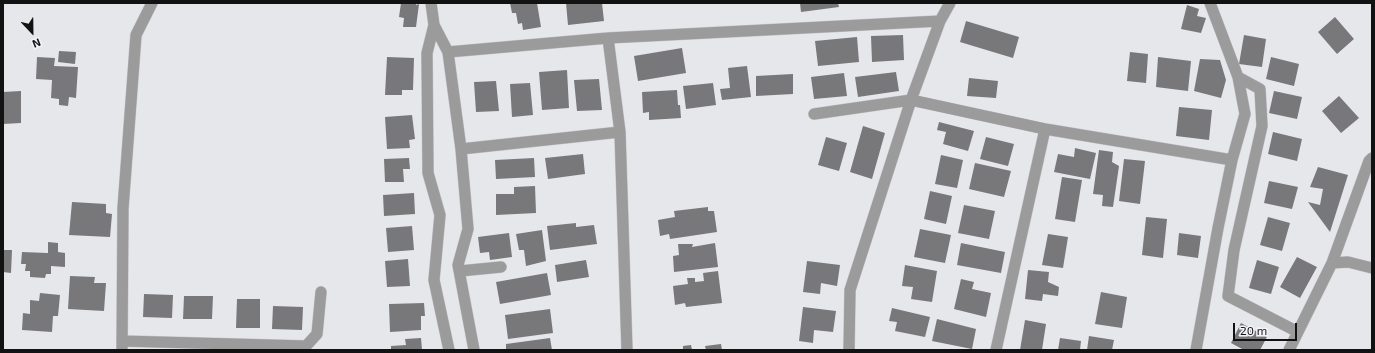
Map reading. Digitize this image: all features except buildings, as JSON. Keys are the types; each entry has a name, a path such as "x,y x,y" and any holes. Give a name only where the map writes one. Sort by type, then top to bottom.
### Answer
{"street":[{"path":"152,3 136,35 123,208 122,345 306,346 317,334 321,292"},
{"path":"432,3 434,25 427,53 428,173 440,215 434,280 449,350"},
{"path":"849,350 850,290 911,100 940,21 950,3"},
{"path":"1196,350 1232,160 1245,114 1238,77 1210,3"},
{"path":"448,52 608,38 940,21"},
{"path":"434,25 448,52 461,149 468,229 458,266 474,350"},
{"path":"608,38 620,132 627,350"},
{"path":"1238,77 1260,89 1262,126 1234,250 1228,296 1298,332"},
{"path":"814,114 911,100 1045,129 1232,160"},
{"path":"996,350 1045,129"},
{"path":"461,149 620,132"},
{"path":"1289,350 1332,263 1369,161 1372,158"},
{"path":"1332,263 1348,262 1372,268"},
{"path":"460,272 501,266"}]}
